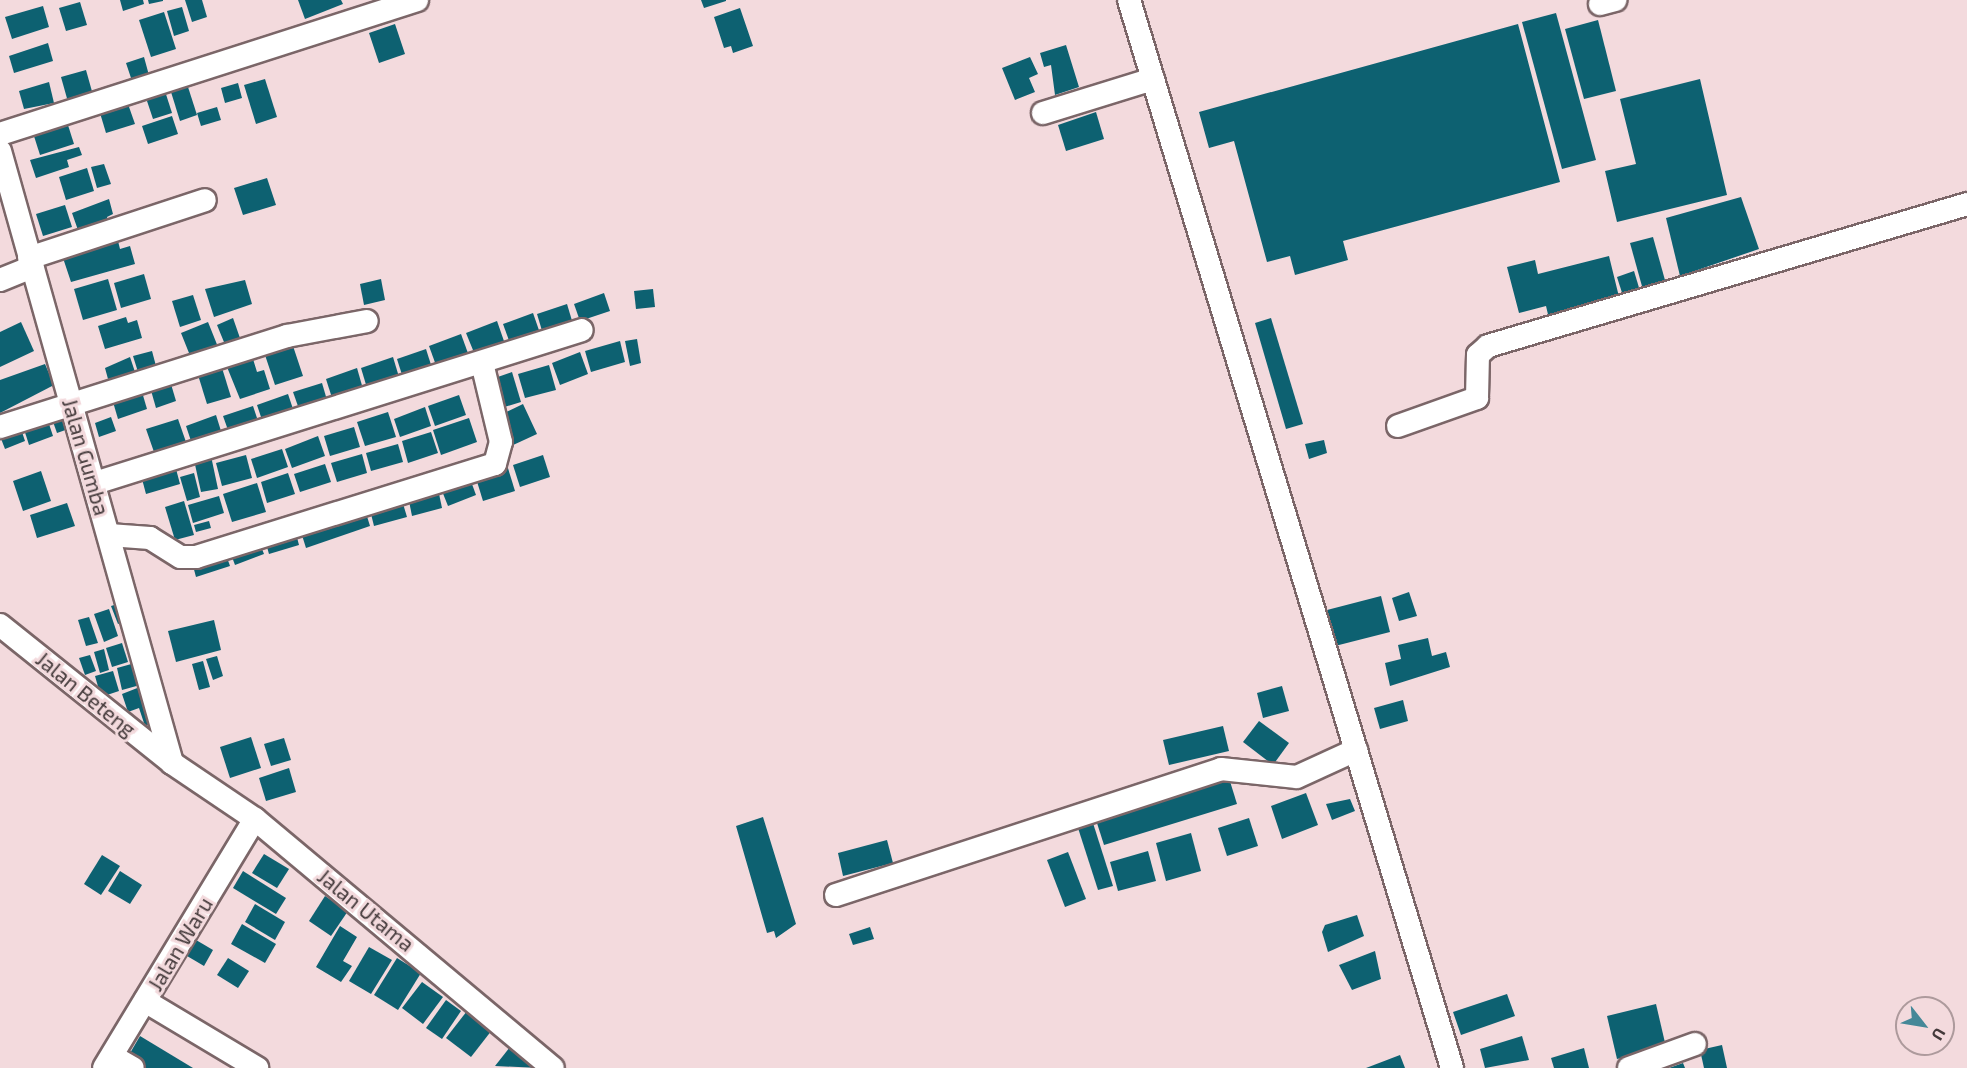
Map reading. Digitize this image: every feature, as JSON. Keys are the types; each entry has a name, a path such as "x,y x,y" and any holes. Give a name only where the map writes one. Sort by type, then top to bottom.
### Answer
{"street":[{"path":"0,134 417,0"},
{"path":"1129,0 1452,1068"},
{"path":"1042,113 1153,79"},
{"name":"Jalan Gumba","path":"0,151 172,763"},
{"path":"0,280 31,263 205,200"},
{"path":"1398,426 1478,398 1478,355 1488,346 1967,204"},
{"path":"0,427 287,336 367,321"},
{"path":"95,483 582,330"},
{"path":"109,535 150,538 181,557 196,557 495,464 501,442 482,363"},
{"name":"Jalan Beteng","path":"0,625 172,763"},
{"path":"836,895 1221,769 1297,777 1356,750"},
{"name":"Jalan Utama","path":"172,763 255,819 553,1068"},
{"name":"Jalan Waru","path":"108,1062 255,819"},
{"path":"145,1001 257,1068"},
{"path":"1629,1068 1695,1044"},
{"path":"108,1062 133,1068"}],"building":[{"path":"120,0 143,0 144,4 123,11"},
{"path":"148,0 163,0 163,1 149,4"},
{"path":"185,0 202,0 207,17 192,22"},
{"path":"298,0 341,0 343,4 305,19"},
{"path":"701,0 726,0 726,1 704,8"},
{"path":"80,2 87,25 66,31 59,8"},
{"path":"43,6 49,27 12,39 5,17"},
{"path":"182,7 189,31 174,36 167,11"},
{"path":"740,8 753,46 733,53 731,46 724,48 714,17"},
{"path":"164,12 176,49 151,57 139,20"},
{"path":"1556,13 1596,160 1562,169 1522,22"},
{"path":"1598,20 1616,91 1584,99 1565,29"},
{"path":"395,24 405,54 379,63 369,33"},
{"path":"1518,24 1560,182 1343,241 1348,260 1295,275 1290,256 1267,262 1234,141 1209,148 1199,112"},
{"path":"48,43 53,61 14,73 9,56"},
{"path":"1066,45 1079,87 1055,95 1051,65 1044,67 1040,53"},
{"path":"144,57 150,79 133,84 126,63"},
{"path":"1030,57 1038,74 1029,78 1035,92 1015,100 1002,68"},
{"path":"86,70 93,95 68,102 61,77"},
{"path":"265,79 277,117 256,124 244,85"},
{"path":"1700,79 1727,195 1617,222 1605,171 1636,164 1620,99"},
{"path":"49,82 54,103 24,109 19,91"},
{"path":"238,83 242,98 225,103 221,88"},
{"path":"163,85 172,113 153,119 144,92"},
{"path":"188,87 197,115 180,121 171,92"},
{"path":"128,104 135,124 106,133 100,113"},
{"path":"217,107 221,120 201,126 197,113"},
{"path":"1096,112 1104,139 1066,151 1058,125"},
{"path":"172,116 178,134 148,144 142,126"},
{"path":"67,122 74,144 40,155 33,133"},
{"path":"79,147 82,155 67,160 69,167 36,178 30,160"},
{"path":"104,164 111,184 97,188 91,167"},
{"path":"87,168 94,191 66,200 59,177"},
{"path":"267,178 276,205 243,215 234,188"},
{"path":"1741,197 1759,249 1680,276 1666,218"},
{"path":"109,199 113,214 107,217 109,224 79,233 72,213"},
{"path":"65,205 72,227 43,236 36,214"},
{"path":"1653,237 1668,291 1645,297 1630,243"},
{"path":"118,241 120,249 130,246 135,264 71,282 63,258"},
{"path":"1609,256 1621,305 1550,323 1546,306 1519,313 1507,267 1535,260 1538,274"},
{"path":"1634,271 1640,291 1623,296 1617,277"},
{"path":"144,274 151,299 121,308 114,283"},
{"path":"108,279 117,310 83,320 74,289"},
{"path":"381,279 385,300 364,305 360,284"},
{"path":"245,280 252,304 214,317 205,289"},
{"path":"653,289 655,307 636,309 634,291"},
{"path":"604,293 610,311 580,321 574,304"},
{"path":"193,295 201,320 180,327 172,301"},
{"path":"567,304 573,324 543,334 537,314"},
{"path":"533,313 541,336 511,346 503,324"},
{"path":"126,317 128,323 137,320 142,338 105,349 98,326"},
{"path":"233,318 241,341 226,347 217,325"},
{"path":"1271,318 1303,424 1286,429 1255,323"},
{"path":"497,321 505,344 475,355 466,333"},
{"path":"21,322 34,351 0,367 0,332"},
{"path":"208,322 220,352 193,363 181,333"},
{"path":"461,334 469,356 437,368 429,346"},
{"path":"637,339 641,363 630,366 625,341"},
{"path":"620,341 625,362 591,372 585,351"},
{"path":"292,343 303,376 275,385 264,352"},
{"path":"426,349 432,368 403,378 397,359"},
{"path":"152,351 156,366 138,372 133,356"},
{"path":"580,352 588,374 560,385 552,363"},
{"path":"130,357 135,372 108,379 105,368"},
{"path":"393,357 399,377 367,388 361,368"},
{"path":"253,359 257,372 264,370 270,389 240,399 227,367"},
{"path":"45,364 54,385 0,413 0,380"},
{"path":"549,365 556,390 525,398 518,374"},
{"path":"222,368 231,397 207,404 198,375"},
{"path":"357,368 363,389 332,398 326,379"},
{"path":"512,372 521,402 498,409 489,380"},
{"path":"168,374 176,401 156,408 148,380"},
{"path":"322,383 327,400 299,409 293,392"},
{"path":"142,392 147,409 118,419 113,402"},
{"path":"288,394 293,409 262,420 257,405"},
{"path":"459,395 466,415 435,426 428,406"},
{"path":"523,404 537,434 511,446 498,416"},
{"path":"253,406 258,421 228,430 223,416"},
{"path":"425,407 431,426 400,437 394,419"},
{"path":"65,410 71,428 57,433 51,416"},
{"path":"388,412 396,437 365,446 357,422"},
{"path":"216,415 221,431 191,441 186,426"},
{"path":"111,417 116,431 99,437 95,423"},
{"path":"47,418 53,436 29,445 23,426"},
{"path":"469,418 477,442 441,455 433,430"},
{"path":"178,419 186,442 154,452 146,429"},
{"path":"19,423 25,441 5,449 0,436"},
{"path":"354,427 360,447 330,456 324,436"},
{"path":"431,432 438,453 408,463 402,441"},
{"path":"318,436 325,456 292,468 285,449"},
{"path":"1324,440 1327,453 1309,459 1305,444"},
{"path":"398,444 403,462 371,471 366,453"},
{"path":"282,449 288,467 257,478 251,459"},
{"path":"362,454 367,473 337,482 331,463"},
{"path":"246,455 252,478 222,486 216,463"},
{"path":"543,455 550,477 520,487 513,465"},
{"path":"211,456 218,489 201,492 194,460"},
{"path":"325,464 331,482 300,492 294,474"},
{"path":"507,465 515,491 483,501 475,475"},
{"path":"176,469 180,484 146,494 142,479"},
{"path":"41,471 51,501 23,511 13,481"},
{"path":"194,473 200,497 187,501 180,477"},
{"path":"288,473 295,494 267,503 261,482"},
{"path":"469,476 476,495 448,506 440,486"},
{"path":"257,483 266,512 232,522 223,494"},
{"path":"438,489 442,508 412,516 408,496"},
{"path":"219,496 224,513 193,523 188,505"},
{"path":"401,497 407,517 374,526 369,506"},
{"path":"184,501 194,535 175,540 165,507"},
{"path":"67,503 75,526 37,538 30,515"},
{"path":"364,507 370,526 306,548 300,529"},
{"path":"209,521 211,528 196,532 194,525"},
{"path":"295,530 299,545 269,554 265,540"},
{"path":"258,539 264,554 235,565 229,549"},
{"path":"225,552 230,566 196,577 192,562"},
{"path":"1409,592 1417,616 1399,621 1392,598"},
{"path":"1381,596 1390,632 1335,646 1327,610"},
{"path":"124,602 130,619 118,624 111,606"},
{"path":"109,609 118,636 104,642 94,614"},
{"path":"89,617 98,643 86,646 78,620"},
{"path":"214,620 221,650 176,662 168,631"},
{"path":"1428,638 1432,656 1446,652 1450,667 1390,686 1385,663 1401,659 1398,645"},
{"path":"122,643 128,662 112,667 106,648"},
{"path":"104,649 109,670 100,673 94,652"},
{"path":"90,655 96,671 85,675 79,658"},
{"path":"217,656 223,676 213,680 206,659"},
{"path":"203,661 210,687 199,690 192,664"},
{"path":"135,663 140,685 122,690 117,668"},
{"path":"113,671 119,691 101,697 95,676"},
{"path":"145,685 157,722 145,726 139,708 128,712 122,694"},
{"path":"1282,686 1289,711 1263,718 1257,693"},
{"path":"1403,700 1408,721 1380,729 1374,708"},
{"path":"1259,721 1289,743 1273,765 1243,742"},
{"path":"1223,726 1229,751 1169,765 1163,740"},
{"path":"251,737 261,768 230,778 220,747"},
{"path":"284,738 291,760 271,766 264,744"},
{"path":"289,768 296,792 266,801 259,778"},
{"path":"1229,778 1237,804 1104,845 1096,820"},
{"path":"1306,793 1318,825 1282,839 1271,806"},
{"path":"1350,799 1355,811 1332,820 1326,804"},
{"path":"763,817 796,924 776,938 774,931 767,933 736,826"},
{"path":"1249,818 1258,846 1227,856 1218,828"},
{"path":"1093,823 1113,886 1098,890 1078,828"},
{"path":"1191,833 1201,871 1166,881 1156,843"},
{"path":"887,840 893,863 843,876 838,853"},
{"path":"1148,851 1156,881 1118,891 1110,862"},
{"path":"1068,852 1086,899 1065,907 1047,860"},
{"path":"264,854 289,869 277,888 252,873"},
{"path":"102,855 120,866 101,895 84,884"},
{"path":"120,871 142,885 130,904 108,891"},
{"path":"243,871 286,898 276,914 233,888"},
{"path":"325,896 348,911 331,936 309,921"},
{"path":"255,904 285,922 275,940 245,922"},
{"path":"1357,915 1364,936 1328,952 1322,932 1325,925"},
{"path":"242,924 276,944 265,963 231,944"},
{"path":"340,926 357,937 343,961 352,966 341,982 316,967"},
{"path":"870,927 874,939 853,945 849,934"},
{"path":"191,937 213,950 204,966 182,953"},
{"path":"369,947 392,960 371,994 349,981"},
{"path":"1375,951 1381,979 1352,990 1339,965"},
{"path":"228,958 249,971 238,988 217,975"},
{"path":"397,958 421,973 398,1010 374,995"},
{"path":"422,982 443,997 423,1024 402,1008"},
{"path":"1507,994 1515,1016 1461,1035 1453,1012"},
{"path":"446,1000 461,1011 442,1039 426,1028"},
{"path":"1656,1004 1666,1047 1617,1059 1607,1016"},
{"path":"467,1011 492,1030 471,1057 446,1038"},
{"path":"140,1036 193,1068 139,1068 126,1060"},
{"path":"1522,1036 1529,1060 1485,1068 1480,1049"},
{"path":"1722,1045 1727,1068 1704,1068 1700,1050"},
{"path":"510,1047 539,1068 495,1066"},
{"path":"1584,1048 1589,1068 1554,1068 1551,1058"},
{"path":"1400,1055 1405,1068 1366,1068"},
{"path":"1683,1063 1685,1068 1669,1068"}]}
